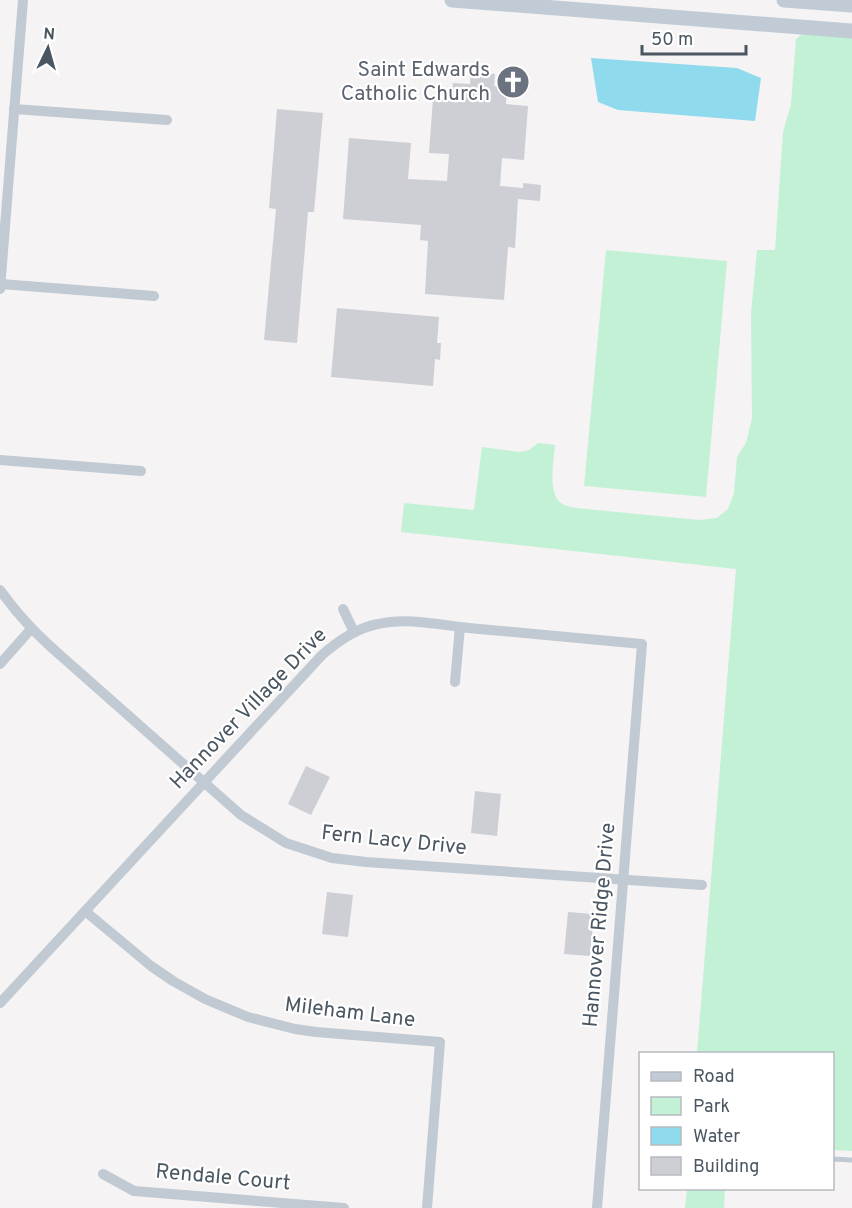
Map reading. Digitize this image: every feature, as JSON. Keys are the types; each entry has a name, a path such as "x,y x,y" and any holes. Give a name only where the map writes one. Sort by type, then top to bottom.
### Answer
{"main road":[{"path":"452,0 571,5 852,30"},
{"path":"784,0 852,5"},
{"path":"790,26 792,1"}],"street":[{"path":"0,289 23,0"},
{"path":"14,109 168,120"},
{"path":"1,284 154,296"},
{"path":"0,460 141,471"},
{"name":"Fern Lacy Drive","path":"0,590 31,629 241,815 286,843 332,858 366,862 702,885"},
{"path":"343,609 354,632"},
{"name":"Hannover Village Drive","path":"0,1003 322,655 354,632 376,624 414,621 642,644"},
{"path":"455,682 460,627"},
{"path":"0,664 31,629"},
{"name":"Hannover Ridge Drive","path":"597,1208 642,644"},
{"name":"Mileham Lane","path":"85,911 151,966 173,981 205,999 248,1017 316,1032 440,1042 427,1208"},
{"name":"Rendale Court","path":"103,1174 134,1191 256,1204 344,1208"}],"lane":[{"path":"834,1159 852,1160"}],"green space":[{"path":"803,33 852,37 852,1151 834,1150 834,1052 697,1052 736,569 401,532 404,503 474,510 482,447 520,452 529,450 538,443 555,445 552,476 554,492 561,503 566,506 699,520 717,518 728,509 734,493 737,457 746,443 752,418 751,314 757,250 775,250 783,132 791,104 796,39"},
{"path":"606,250 727,261 706,497 584,486"},
{"path":"687,1190 725,1190 724,1208 685,1208"}],"water":[{"path":"591,58 737,68 761,78 755,121 618,110 598,102"}],"building":[{"path":"471,72 495,74 494,86 507,87 506,104 528,106 524,160 502,158 500,186 523,188 523,183 541,185 540,201 518,199 515,248 508,247 504,300 425,294 428,241 420,240 421,225 343,219 349,138 411,143 408,179 447,181 449,154 429,153 433,99 451,100 453,83 470,84"},
{"path":"277,109 323,113 314,212 308,212 297,343 264,340 276,209 269,208"},
{"path":"337,308 439,317 437,343 441,343 440,360 435,359 433,386 331,377"},
{"path":"306,766 330,777 311,815 288,804"},
{"path":"475,791 501,794 497,836 471,833"},
{"path":"327,892 353,895 348,937 322,934"},
{"path":"568,912 594,914 590,956 564,954"}],"place":[{"name":"Saint Edwards Catholic Church","path":"513,82"}]}
